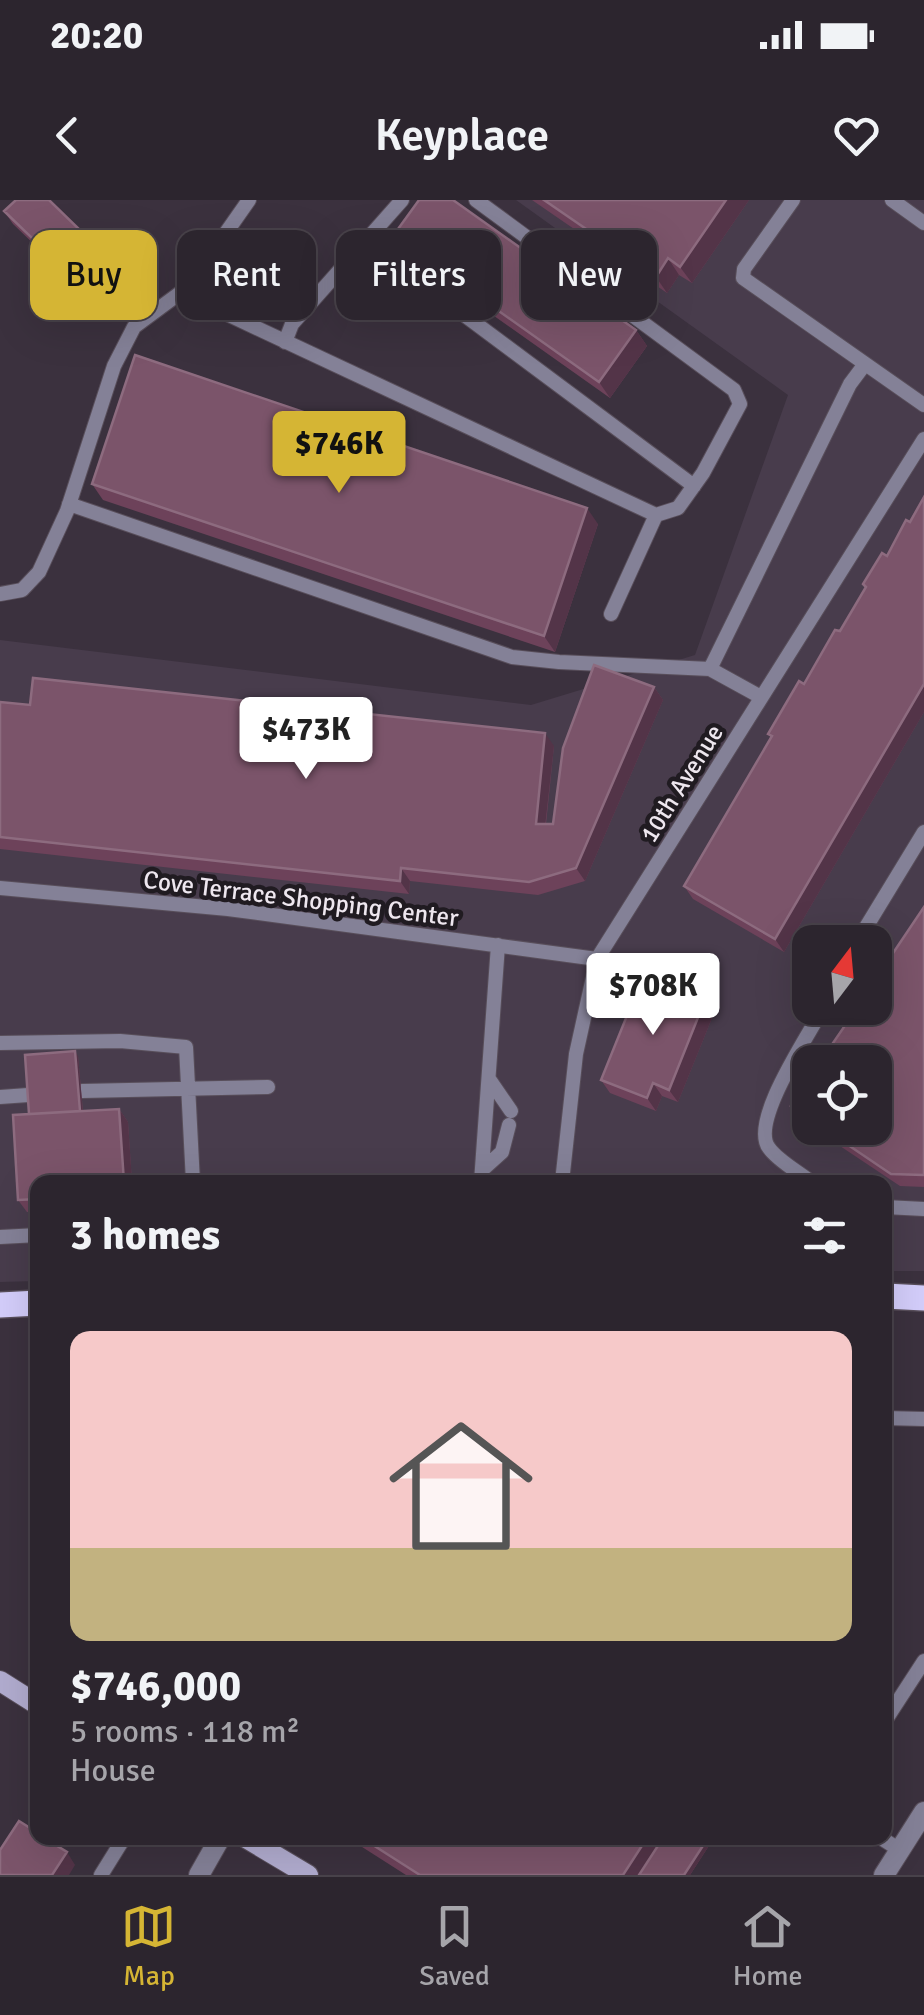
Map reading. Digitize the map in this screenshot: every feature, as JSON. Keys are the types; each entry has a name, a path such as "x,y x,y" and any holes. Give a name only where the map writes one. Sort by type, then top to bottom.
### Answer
{"main road":[{"path":"892,1296 924,1298"},
{"path":"0,1305 30,1303"}],"street":[{"path":"0,1681 30,1700"},
{"path":"884,1875 924,1812"},
{"path":"199,1875 216,1845"},
{"path":"258,1845 308,1875"}],"lane":[{"path":"228,230 249,200"},
{"path":"375,230 402,200"},
{"path":"239,320 656,515 678,508 740,404 734,390 476,200"},
{"path":"794,200 744,269 743,278 924,405"},
{"path":"892,200 924,223"},
{"path":"285,342 292,324 336,274"},
{"path":"0,594 22,590 40,572 69,504 114,366 134,327 177,294"},
{"path":"471,320 694,486"},
{"path":"710,669 850,384 865,364"},
{"name":"10th Avenue","path":"563,1175 576,1054 597,959 924,439"},
{"path":"69,504 512,657 710,669 762,697"},
{"path":"611,614 656,515"},
{"path":"868,925 924,832"},
{"name":"Cove Terrace Shopping Center","path":"0,888 228,910 597,959"},
{"path":"482,1175 498,944"},
{"path":"803,1175 768,1148 762,1131 770,1104 814,1025"},
{"path":"0,1043 120,1040 186,1047 193,1175"},
{"path":"483,1175 502,1152 510,1118 488,1078"},
{"path":"82,1091 268,1087"},
{"path":"0,1096 28,1094"},
{"path":"892,1208 924,1210"},
{"path":"0,1236 30,1235"},
{"path":"892,1418 924,1419"},
{"path":"892,1710 924,1661"},
{"path":"101,1875 120,1845"},
{"path":"892,1845 900,1850"}],"shaded area":[{"path":"516,200 924,200 924,1271 892,1271 892,1175 30,1175 30,1281 0,1282 0,640 531,705 695,655 788,395 657,301 657,230 558,230"}],"building":[{"path":"16,200 49,200 80,230 30,230 30,236 4,211"},
{"path":"419,200 453,200 495,230 397,230"},
{"path":"544,200 726,200 680,267 668,258 657,275 657,230 588,230"},
{"path":"501,234 521,248 521,320 622,320 636,330 599,382 501,313"},
{"path":"135,355 587,508 544,636 92,484"},
{"path":"924,497 924,684 775,939 684,886 772,736 768,734 799,681 804,684 835,630 840,631 882,553 887,556 906,520 910,522"},
{"path":"594,665 654,687 576,868 529,882 401,868 400,881 0,837 0,702 30,705 33,678 545,733 536,824 553,824 563,748"},
{"path":"924,907 924,1175 891,1174 848,1145 892,1145 892,1045 832,1045 845,1025 892,1025 892,955"},
{"path":"643,976 705,1000 669,1090 653,1083 647,1098 601,1080"},
{"path":"75,1051 80,1111 29,1114 25,1055"},
{"path":"119,1109 124,1175 30,1175 30,1199 18,1200 13,1115"},
{"path":"19,1821 30,1828 30,1845 56,1845 67,1852 52,1875 0,1875 0,1850"},
{"path":"373,1845 642,1845 623,1875 420,1875"},
{"path":"658,1845 703,1845 684,1875 639,1875"}]}
